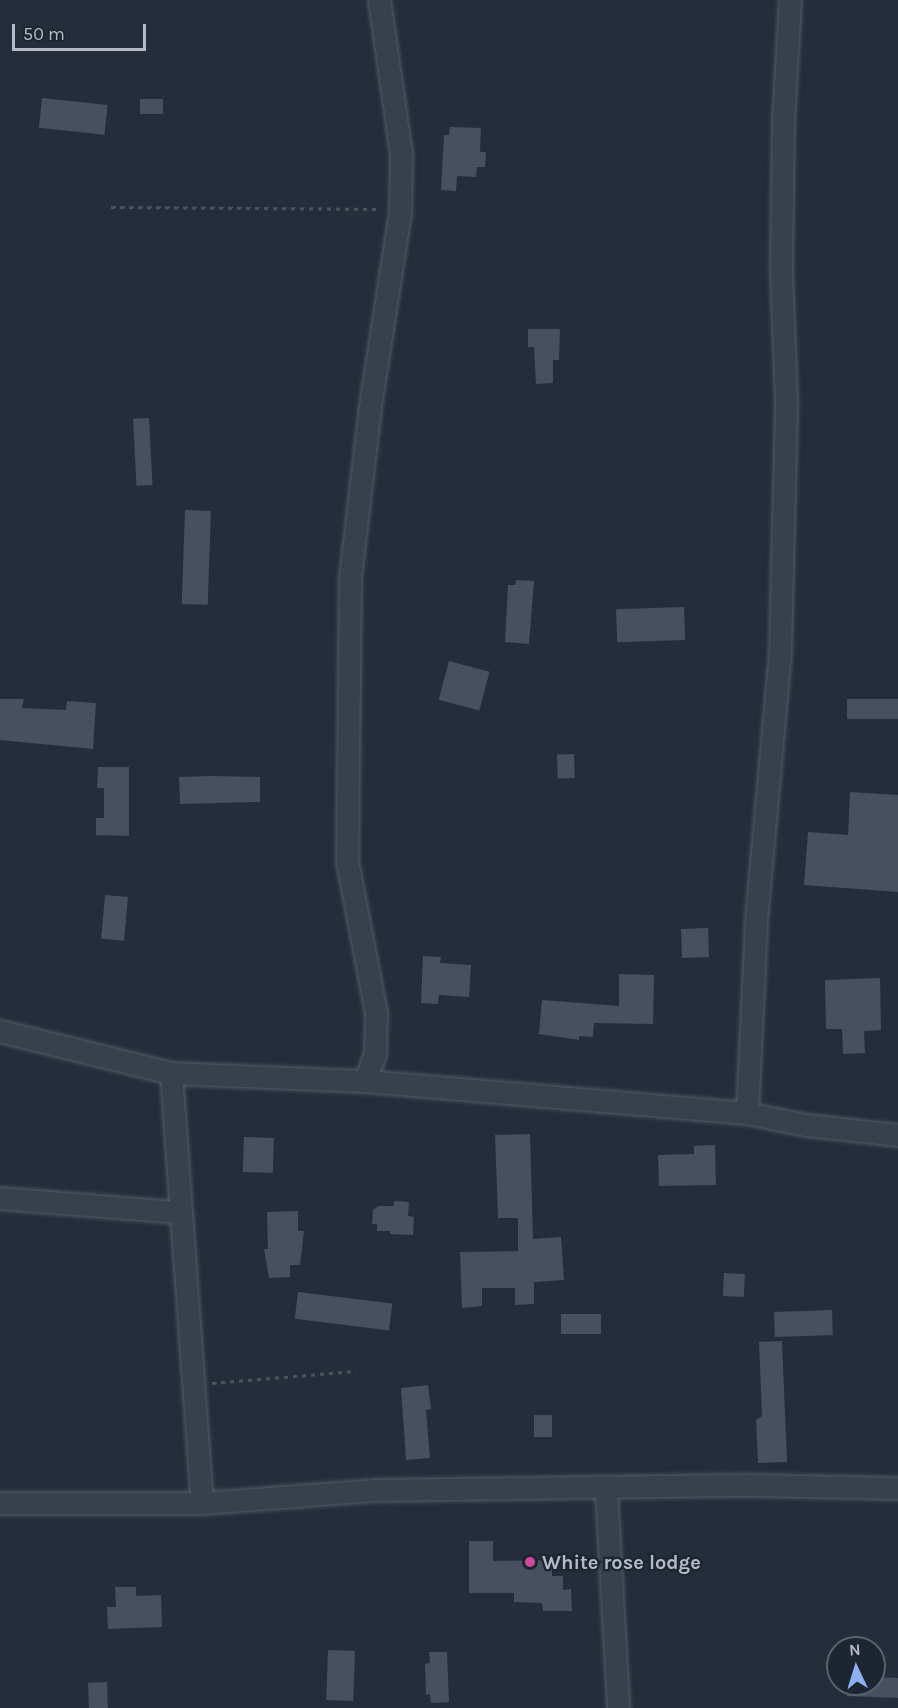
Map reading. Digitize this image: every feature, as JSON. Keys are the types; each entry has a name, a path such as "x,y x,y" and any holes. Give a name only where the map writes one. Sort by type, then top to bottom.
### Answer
{"street":[{"path":"365,1081 375,1053 376,1013 347,861 350,577 370,406 400,213 402,154 379,0"},
{"path":"747,1113 756,920 780,650 786,401 782,269 783,121 790,0"},
{"path":"0,1031 171,1073 365,1081 747,1113 806,1125 898,1135"},
{"path":"171,1073 178,1212 195,1386 202,1503"},
{"path":"0,1198 178,1212"},
{"path":"0,1503 202,1503 374,1490 606,1490 751,1485 898,1488"},
{"path":"606,1490 618,1708"}],"path":[{"path":"111,207 350,206 400,213"},
{"path":"195,1386 355,1371"}],"building":[{"path":"42,98 108,105 105,135 39,128"},
{"path":"140,99 163,99 163,114 140,114"},
{"path":"450,127 481,128 480,152 486,152 485,167 477,167 476,177 457,176 456,191 441,190 444,135 449,135"},
{"path":"528,329 560,329 559,360 553,360 553,383 536,384 534,347 528,347"},
{"path":"149,418 153,485 137,486 133,419"},
{"path":"185,510 211,511 208,605 182,604"},
{"path":"516,580 534,581 529,644 505,642 508,585 515,585"},
{"path":"684,607 685,640 617,642 616,609"},
{"path":"449,661 490,672 479,711 439,700"},
{"path":"0,699 24,699 22,708 66,710 67,701 96,703 93,749 0,740"},
{"path":"847,699 898,699 898,719 847,719"},
{"path":"574,754 575,778 558,779 557,755"},
{"path":"98,767 129,767 129,836 96,835 96,818 104,818 104,788 97,788"},
{"path":"179,777 260,777 260,802 180,804"},
{"path":"850,792 898,795 898,892 804,885 808,832 848,835"},
{"path":"105,895 128,897 124,941 101,939"},
{"path":"708,928 709,957 682,958 681,929"},
{"path":"423,956 441,957 440,963 471,965 469,997 439,995 438,1004 421,1003"},
{"path":"619,974 654,975 653,1024 594,1023 593,1037 579,1036 579,1040 539,1034 542,1000 619,1006"},
{"path":"880,978 881,1030 864,1031 865,1053 843,1054 842,1029 826,1029 825,980"},
{"path":"530,1134 533,1239 561,1237 564,1280 534,1282 534,1304 515,1305 515,1288 482,1288 482,1306 462,1308 460,1252 518,1251 518,1218 498,1218 495,1135"},
{"path":"244,1137 274,1138 273,1173 243,1172"},
{"path":"715,1145 716,1185 659,1186 658,1155 694,1154 694,1146"},
{"path":"394,1201 409,1202 408,1216 414,1217 413,1235 377,1231 377,1224 372,1224 373,1210 379,1206 394,1206"},
{"path":"298,1211 298,1231 304,1231 300,1265 290,1265 290,1277 269,1278 264,1249 268,1249 267,1212"},
{"path":"724,1273 745,1274 744,1297 723,1296"},
{"path":"298,1292 392,1304 389,1330 295,1319"},
{"path":"832,1310 833,1335 775,1337 774,1312"},
{"path":"561,1314 601,1314 601,1334 561,1334"},
{"path":"782,1341 787,1462 758,1463 756,1420 762,1416 759,1342"},
{"path":"428,1385 431,1409 426,1410 430,1458 406,1460 401,1388"},
{"path":"534,1415 552,1415 552,1437 534,1437"},
{"path":"469,1541 493,1541 493,1561 552,1560 552,1576 563,1576 563,1590 571,1589 572,1611 543,1611 542,1603 514,1602 514,1593 469,1593"},
{"path":"115,1587 136,1587 136,1596 161,1595 162,1627 108,1629 107,1607 116,1607"},
{"path":"328,1650 355,1651 353,1701 326,1700"},
{"path":"429,1652 447,1652 449,1702 431,1703 430,1694 426,1695 425,1664 430,1663"},
{"path":"886,1678 898,1678 898,1698 847,1696 886,1696"},
{"path":"107,1682 108,1708 89,1708 88,1683"}],"place":[{"name":"White rose lodge","path":"530,1562"}]}
